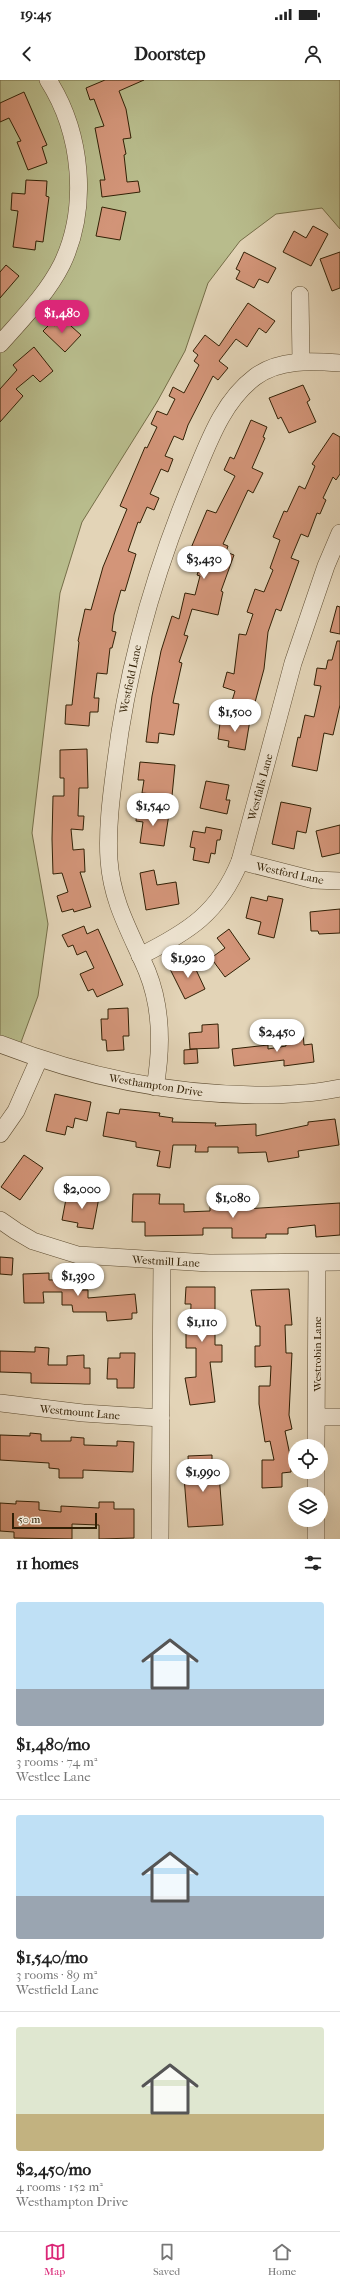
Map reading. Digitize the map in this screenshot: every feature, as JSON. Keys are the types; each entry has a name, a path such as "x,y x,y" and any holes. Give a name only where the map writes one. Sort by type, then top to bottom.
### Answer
{"street":[{"path":"0,344 41,296 54,278 62,264 74,220 78,185 73,139 62,106 48,80"},
{"path":"300,295 301,361"},
{"name":"Westfield Lane","path":"155,1087 160,1049 159,1021 152,989 140,956 117,906 111,876 108,844 118,741 140,634 160,563 172,531 210,440 226,409 240,391 256,376 273,367 301,361 340,363"},
{"name":"Westfalls Lane","path":"140,956 185,932 210,911 228,888 240,861 293,663 326,566 340,533"},
{"name":"Westford Lane","path":"240,861 314,880 340,880"},
{"name":"Westhampton Drive","path":"0,1044 39,1059 102,1076 155,1087 203,1093 252,1095 307,1094 340,1088"},
{"path":"0,1134 19,1106 39,1059"},
{"name":"Westmill Lane","path":"0,1220 29,1238 65,1252 94,1256 237,1264 340,1262"},
{"path":"160,1539 162,1261"},
{"name":"Westrobin Lane","path":"316,1439 318,1263"},
{"name":"Westmount Lane","path":"0,1403 82,1412 161,1418"},
{"path":"316,1417 340,1417"},
{"path":"316,1527 316,1539"}],"green space":[{"path":"0,80 340,80 340,229 322,208 276,214 240,241 208,283 185,351 157,402 82,522 60,593 32,833 48,924 38,996 20,1045 0,1037"}],"building":[{"path":"105,80 144,80 119,91 126,109 131,138 123,139 126,154 124,155 127,182 138,181 140,192 102,197 100,180 105,180 95,128 104,126 94,99 90,100 86,88"},
{"path":"24,92 47,145 42,147 47,163 28,170 17,142 21,141 9,118 0,122 0,103"},
{"path":"26,180 47,181 46,196 49,197 43,242 36,241 35,250 13,247 18,211 11,210 12,193 25,194"},
{"path":"102,207 126,212 120,240 96,236"},
{"path":"313,226 328,234 311,266 283,252 294,231 306,238"},
{"path":"244,252 276,268 268,283 259,279 254,288 236,279 240,271 236,269"},
{"path":"340,252 340,288 332,291 320,259"},
{"path":"6,265 19,276 0,298 0,272"},
{"path":"248,303 275,321 266,333 259,328 247,347 236,339 219,361 228,368 218,380 213,376 188,425 183,440 174,436 165,456 173,459 168,472 161,469 150,494 159,498 154,510 147,507 140,523 138,522 128,551 136,554 125,591 121,590 114,615 112,631 116,632 112,648 110,648 107,674 97,673 94,698 99,698 98,712 90,712 89,726 65,724 66,705 72,705 78,641 85,609 91,610 103,567 127,509 120,506 145,447 147,448 157,427 151,424 157,411 167,415 175,399 169,396 173,387 184,393 199,365 194,361 198,355 193,351 205,335 219,346"},
{"path":"62,318 81,335 65,352 43,331 51,323 55,326"},
{"path":"34,347 53,371 40,382 33,375 16,389 23,396 0,422 0,389 17,370 13,365"},
{"path":"303,385 310,400 307,402 316,422 289,433 281,417 278,419 269,398"},
{"path":"251,420 267,427 263,437 265,438 252,468 263,473 253,493 248,490 223,544 228,546 226,552 234,555 221,591 223,592 218,615 192,609 184,635 188,636 179,662 182,663 173,703 179,704 174,735 159,733 158,743 146,742 152,696 161,651 172,616 179,619 185,593 195,595 200,576 197,575 205,553 191,548 207,510 216,513 235,476 224,470 230,457 234,459"},
{"path":"333,433 340,437 340,474 336,480 333,477 323,498 326,500 320,514 317,513 308,537 301,534 291,558 299,561 281,611 276,609 268,632 264,669 254,706 232,701 235,691 223,687 227,672 234,674 239,634 246,635 253,614 247,612 255,589 264,592 273,570 270,568 280,540 273,537 284,511 287,512 299,486 305,489 315,466 312,464"},
{"path":"337,606 340,607 340,634 330,632"},
{"path":"337,641 340,641 340,705 333,735 324,733 317,771 292,766 298,737 300,738 305,715 314,717 321,686 314,685 317,668 326,669 328,660 332,660"},
{"path":"234,718 250,720 245,750 228,747 229,741 218,739 220,723 233,725"},
{"path":"87,749 88,788 79,788 78,816 84,816 83,830 71,829 73,850 84,849 85,872 80,872 91,907 74,912 73,909 62,912 57,896 68,892 62,873 53,874 52,839 53,796 64,796 64,778 60,778 60,750"},
{"path":"140,762 175,765 172,796 142,793 144,780 138,780"},
{"path":"206,781 229,785 226,800 230,800 227,814 200,808"},
{"path":"281,802 311,808 306,833 297,831 294,849 272,844"},
{"path":"137,809 169,814 164,846 140,843 143,822 136,821"},
{"path":"340,825 340,853 322,857 316,831"},
{"path":"206,827 222,830 220,840 217,840 215,854 211,853 209,863 193,860 195,848 190,847 193,831 205,833"},
{"path":"154,870 157,885 176,882 179,904 146,910 140,873"},
{"path":"268,896 283,899 274,938 258,934 261,922 246,918 251,897 267,901"},
{"path":"340,909 340,933 319,934 318,931 311,931 310,912"},
{"path":"84,926 87,934 98,929 123,985 97,997 93,989 88,991 80,974 94,968 86,951 77,955 73,945 68,947 62,935"},
{"path":"229,929 250,959 225,977 211,958 225,948 217,938"},
{"path":"191,959 205,989 185,999 170,969"},
{"path":"128,1008 129,1036 123,1036 124,1050 107,1051 106,1040 102,1040 101,1019 108,1019 108,1009"},
{"path":"218,1024 219,1048 190,1049 189,1033 202,1032 202,1025"},
{"path":"303,1032 304,1045 312,1044 314,1062 284,1066 284,1060 234,1066 232,1049 268,1045 268,1049 286,1046 285,1034"},
{"path":"197,1049 198,1063 184,1064 184,1050"},
{"path":"55,1094 91,1102 87,1121 75,1118 73,1128 67,1126 65,1135 46,1131"},
{"path":"120,1109 160,1113 159,1116 173,1118 172,1122 216,1123 215,1126 256,1124 256,1136 308,1125 308,1122 335,1119 339,1145 298,1151 299,1157 268,1162 266,1152 238,1153 238,1147 208,1147 208,1152 195,1152 196,1145 173,1145 170,1168 157,1166 160,1151 136,1147 136,1142 103,1136 107,1112 119,1114"},
{"path":"24,1155 43,1168 20,1200 1,1187"},
{"path":"84,1190 100,1192 93,1229 77,1227 78,1223 62,1220 66,1199 82,1201"},
{"path":"133,1194 160,1194 159,1204 184,1204 184,1212 210,1211 210,1203 245,1202 245,1209 340,1203 340,1235 316,1237 315,1225 288,1228 288,1234 266,1234 266,1238 232,1238 232,1228 203,1228 203,1235 145,1236 145,1222 132,1222"},
{"path":"0,1257 13,1258 12,1275 0,1274"},
{"path":"49,1273 49,1280 79,1279 80,1290 88,1290 88,1298 135,1294 137,1313 132,1313 132,1319 107,1321 106,1312 73,1312 72,1305 62,1305 62,1292 43,1292 44,1303 24,1303 23,1274"},
{"path":"186,1287 215,1287 215,1345 222,1345 222,1362 210,1362 215,1402 190,1405 185,1378 196,1377 196,1348 186,1348 186,1334 190,1334 191,1304 185,1304"},
{"path":"289,1289 292,1325 285,1325 286,1353 292,1353 289,1415 292,1429 285,1431 288,1446 288,1472 282,1473 282,1487 262,1488 262,1460 274,1460 270,1441 265,1442 259,1404 259,1386 270,1386 271,1366 255,1367 255,1346 260,1346 260,1326 256,1326 251,1290"},
{"path":"35,1347 49,1348 48,1365 67,1365 67,1356 84,1355 84,1368 90,1368 90,1384 31,1383 31,1373 0,1372 0,1351 35,1352"},
{"path":"120,1353 135,1353 134,1388 117,1388 117,1379 107,1379 108,1358 120,1358"},
{"path":"30,1433 41,1434 41,1441 71,1441 71,1437 84,1438 84,1445 117,1446 117,1441 134,1442 133,1472 83,1470 83,1478 59,1478 59,1469 49,1468 49,1463 0,1460 0,1435 30,1436"},
{"path":"212,1455 212,1474 219,1474 223,1525 188,1527 184,1477 189,1477 188,1456"},
{"path":"16,1501 39,1502 39,1510 61,1512 61,1506 99,1508 99,1502 114,1502 114,1509 134,1509 134,1538 99,1539 99,1525 72,1524 72,1539 14,1538 14,1532 0,1531 0,1503 16,1504"}]}
